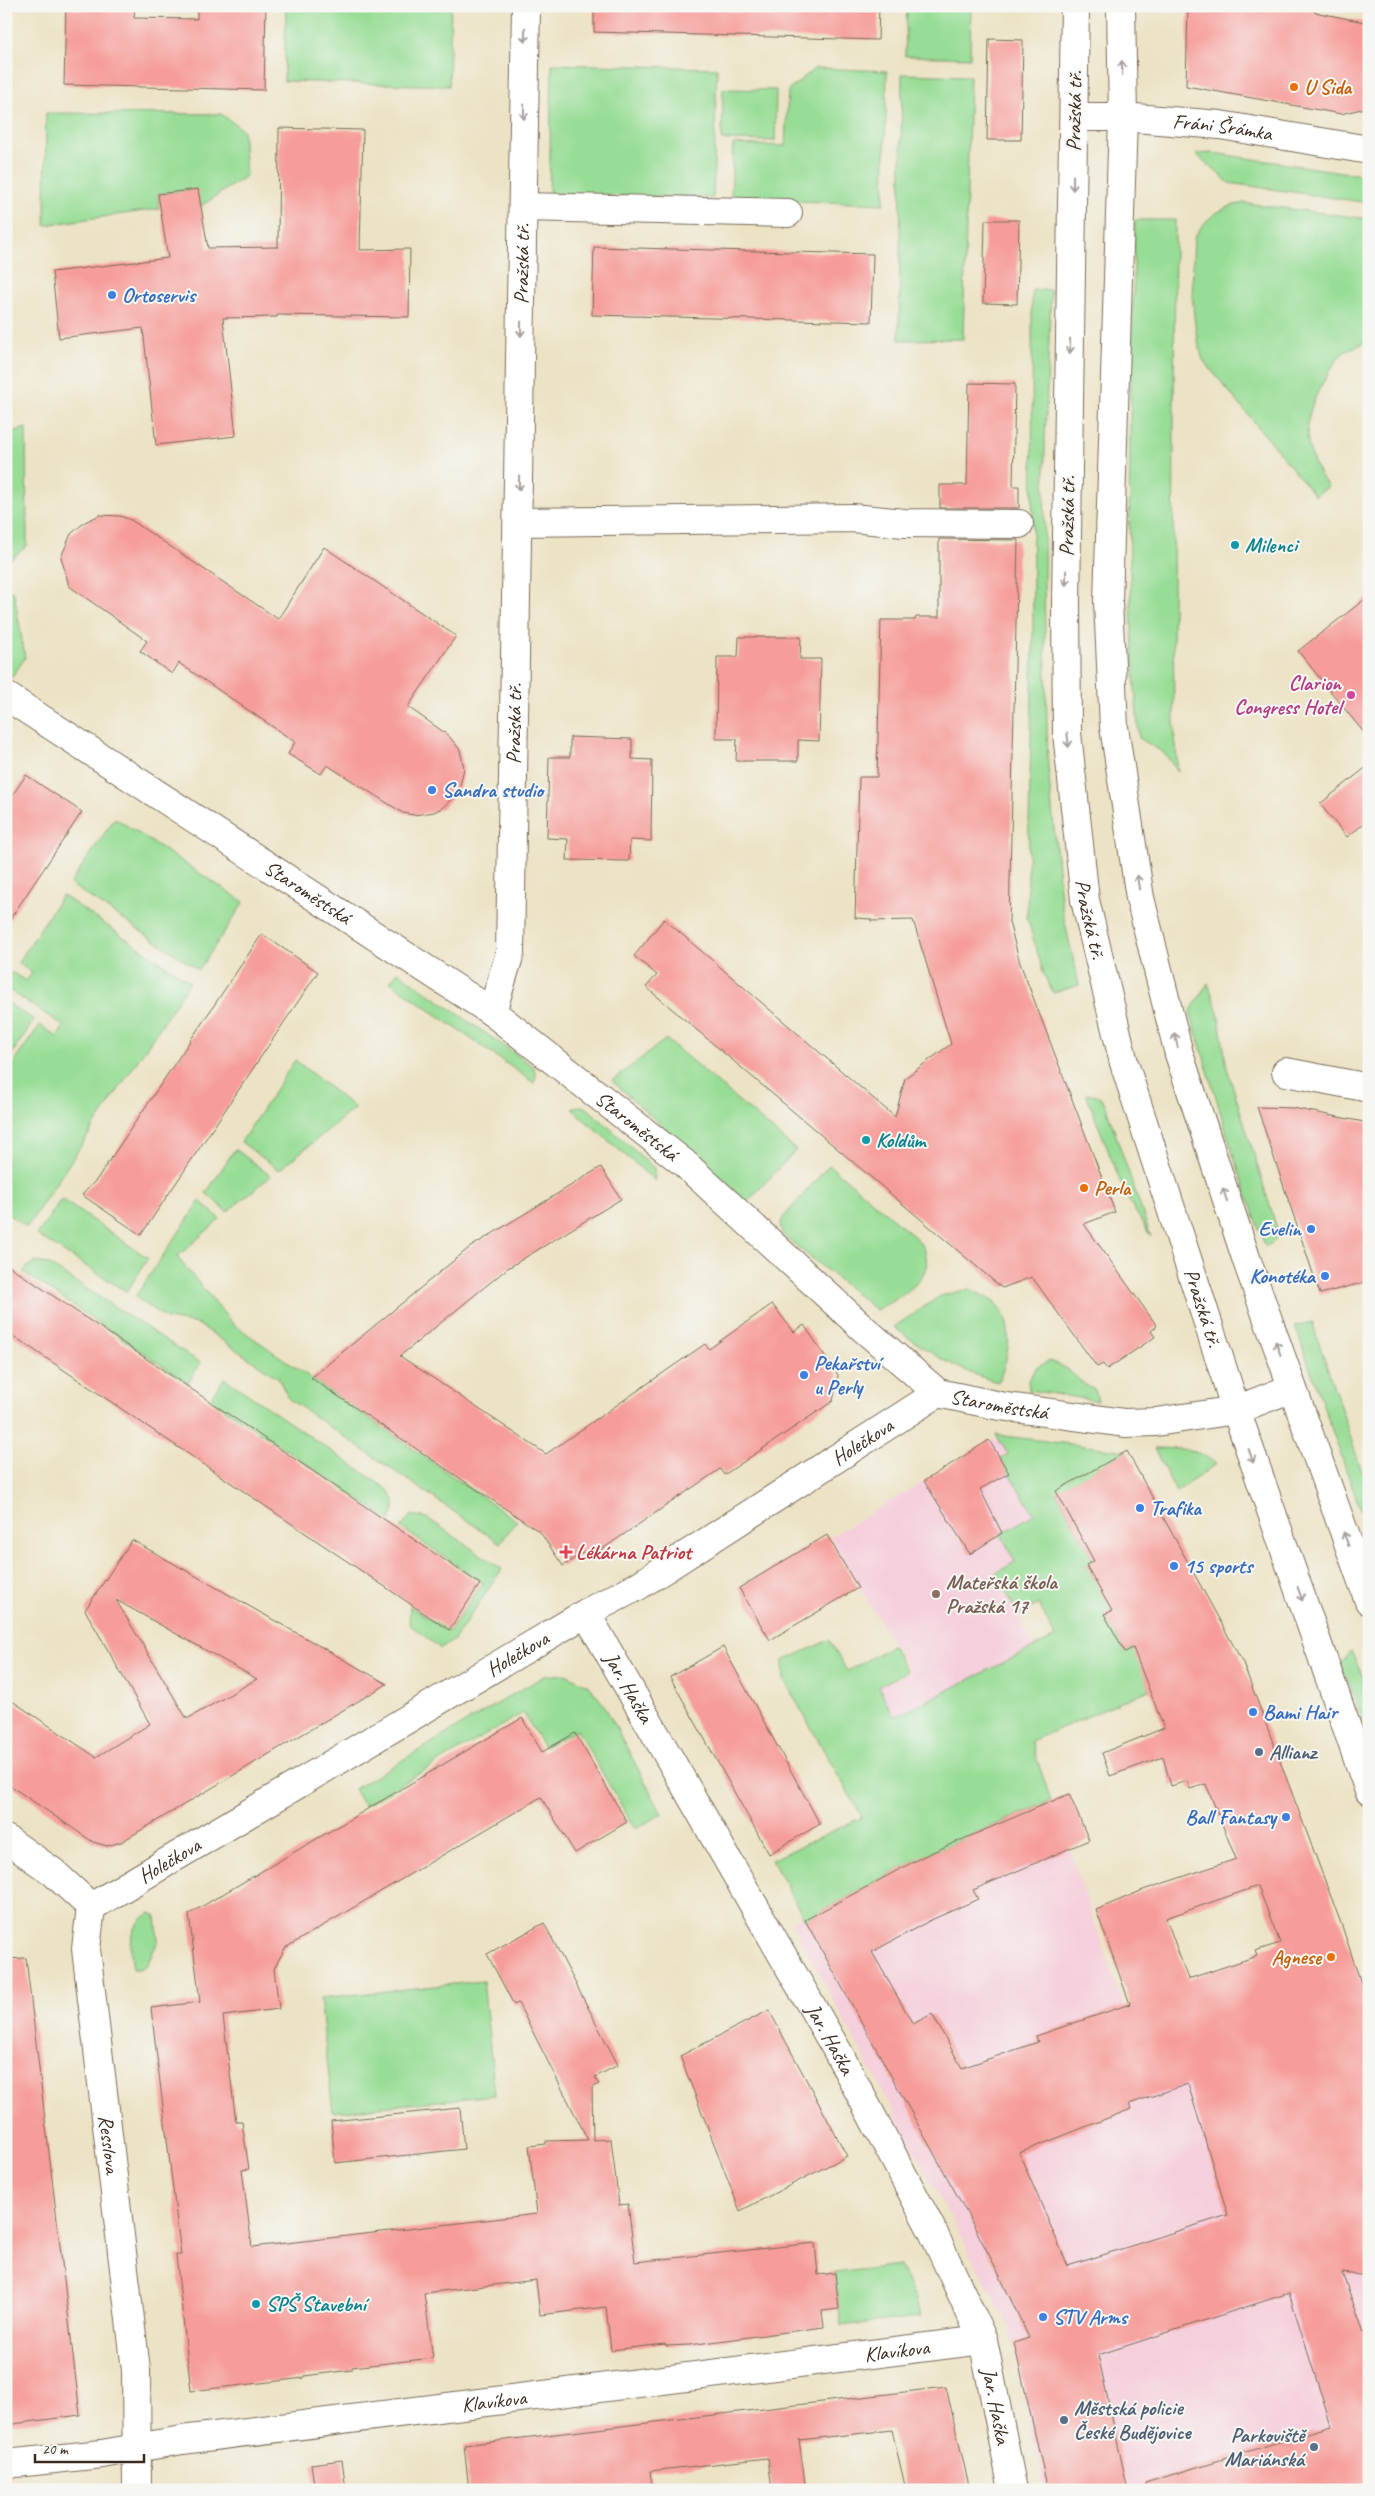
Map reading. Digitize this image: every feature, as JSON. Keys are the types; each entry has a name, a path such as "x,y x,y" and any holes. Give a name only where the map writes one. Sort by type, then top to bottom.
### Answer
{"street":[{"name":"Pražská tř.","path":"492,1012 510,953 526,6"},
{"name":"Pražská tř.","path":"1075,6 1066,603 1067,733 1085,900 1124,1063 1236,1410 1369,1791"},
{"name":"Pražská tř.","path":"1121,6 1123,117 1108,602 1114,727 1140,898 1179,1054 1248,1264 1369,1602"},
{"name":"Fráni Šrámka","path":"1074,117 1123,117 1220,125 1369,150"},
{"path":"523,207 788,213"},
{"path":"518,522 852,518 904,523 1018,524"},
{"name":"Staroměstská","path":"6,696 492,1012 684,1163 865,1330 938,1393 1000,1406 1125,1423 1156,1422 1236,1410 1292,1388"},
{"path":"1286,1072 1369,1088"},
{"name":"Holečkova","path":"91,1907 586,1613 638,1586 938,1393"},
{"name":"Jar. Haška","path":"586,1613 838,2052 933,2232 983,2340 1014,2490"},
{"path":"6,1839 53,1872 91,1907"},
{"name":"Resslova","path":"91,1907 86,1949 136,2370 137,2490"},
{"name":"Klavíkova","path":"6,2464 136,2448 182,2440 983,2340"}],"shaded area":[{"name":"Mateřská škola Pražská 17","path":"994,1440 1125,1456 1064,1490 1038,1514 1015,1563 997,1572 1034,1647 894,1717 879,1687 910,1672 830,1537"},
{"path":"1049,1792 1135,2038 1366,1975 1369,1983 1369,2490 1044,2490 1009,2326 791,1922"}],"green space":[{"path":"286,6 451,6 449,86 284,81"},
{"path":"907,6 971,6 970,58 905,56"},
{"path":"552,64 717,68 713,198 549,194"},
{"path":"815,68 887,71 884,204 731,199 733,144 785,146 788,91"},
{"path":"902,74 970,76 963,339 899,340"},
{"path":"723,89 776,90 775,141 722,140"},
{"path":"46,113 221,114 243,130 246,176 201,206 197,189 158,194 159,209 45,225"},
{"path":"1212,153 1369,176 1369,203 1229,183 1196,154"},
{"path":"1245,203 1369,219 1369,341 1347,350 1338,358 1322,384 1310,411 1307,437 1309,449 1313,461 1328,487 1315,496 1203,360 1199,345 1193,300 1194,238 1209,218 1229,207"},
{"path":"1135,220 1175,220 1173,605 1174,723 1178,772 1164,753 1139,738 1134,673 1130,544 1130,414"},
{"path":"1032,290 1051,290 1045,439 1044,586 1048,768 1062,909 1079,985 1053,993 1044,975 1027,917 1033,644"},
{"path":"26,428 27,546 6,563 6,434"},
{"path":"6,588 14,593 25,658 12,677 6,672"},
{"path":"115,818 244,902 199,970 70,884"},
{"path":"62,895 190,982 27,1227 6,1213 6,1087 9,1082 6,1079 6,1073 40,1025 57,1037 64,1026 6,988 6,980 11,972 26,981 32,973 18,963"},
{"path":"398,972 534,1067 536,1076 534,1083 390,982"},
{"path":"1208,983 1218,1012 1227,1068 1278,1232 1274,1241 1265,1246 1236,1163 1190,1012"},
{"path":"6,1002 34,1020 6,1063"},
{"path":"666,1039 796,1150 747,1202 612,1081"},
{"path":"295,1060 355,1108 279,1170 241,1142"},
{"path":"1086,1094 1096,1095 1104,1101 1151,1237 1126,1196"},
{"path":"580,1106 586,1107 654,1168 655,1181 572,1109"},
{"path":"235,1149 271,1176 227,1212 206,1193"},
{"path":"829,1165 917,1239 924,1251 927,1263 919,1281 902,1295 876,1310 783,1235 780,1226 783,1218"},
{"path":"61,1199 148,1258 127,1292 37,1235"},
{"path":"200,1201 220,1219 177,1257 233,1324 517,1521 500,1543 289,1399 278,1378 198,1324 167,1319 135,1297"},
{"path":"36,1262 48,1264 201,1363 188,1383 23,1272 28,1266"},
{"path":"970,1289 994,1302 1001,1310 1005,1319 1008,1329 1007,1351 998,1382 956,1366 918,1344 894,1327 940,1296"},
{"path":"1312,1322 1369,1493 1369,1534 1295,1326"},
{"path":"1049,1361 1057,1363 1095,1390 1098,1401 1029,1390 1028,1380 1036,1368"},
{"path":"224,1378 387,1489 394,1504 394,1512 390,1520 210,1399"},
{"path":"996,1435 1127,1451 1056,1492 1094,1561 1086,1565 1094,1579 1119,1607 1105,1615 1125,1652 1145,1643 1149,1690 1031,1741 1051,1801 928,1854 805,1920 772,1860 862,1817 784,1680 783,1661 829,1640 847,1671 892,1646 907,1671 879,1687 894,1717 1055,1637 1039,1604 1018,1615 996,1573 1015,1562 1001,1534 1034,1514 1000,1459 1008,1454"},
{"path":"1154,1448 1187,1450 1201,1454 1216,1464 1176,1492"},
{"path":"411,1515 427,1518 502,1569 454,1640 441,1649 409,1624 410,1606 449,1632 483,1583 401,1528"},
{"path":"1351,1651 1369,1691 1369,1736 1341,1664"},
{"path":"566,1674 589,1686 604,1705 662,1814 635,1829 577,1730 544,1747 523,1713 364,1806 354,1789 544,1676"},
{"path":"150,1913 156,1915 158,1941 147,1965 139,1969 133,1969 131,1945 134,1930 143,1918"},
{"path":"483,1981 495,2095 333,2112 320,1998"},
{"path":"899,2265 916,2299 920,2317 841,2326 835,2273"}],"building":[{"path":"66,6 135,6 134,18 197,19 197,6 266,6 264,90 64,85"},
{"path":"594,6 879,6 878,40 594,32"},
{"path":"1188,6 1315,6 1314,12 1369,23 1369,107 1341,114 1186,86"},
{"path":"989,39 1023,40 1021,140 987,140"},
{"path":"279,128 363,130 360,250 410,249 409,317 277,315 277,317 223,318 236,436 156,445 143,328 59,338 52,272 168,258 158,194 198,189 208,248 278,247"},
{"path":"985,220 1019,220 1017,304 983,303"},
{"path":"594,247 873,254 871,322 592,315"},
{"path":"969,383 1015,384 1013,486 1019,486 1019,508 940,508 940,485 967,485"},
{"path":"100,515 120,516 131,520 278,619 324,547 456,636 408,707 448,735 460,750 464,768 456,795 442,808 434,812 414,815 403,813 327,765 321,774 288,754 295,742 179,663 172,674 140,651 147,641 69,586 61,557 71,534 85,522"},
{"path":"939,539 1018,540 1009,922 1020,963 1115,1212 1084,1224 1157,1326 1151,1331 1155,1337 1107,1369 1103,1364 1097,1367 1032,1277 1002,1288 646,987 657,975 634,956 664,919 895,1117 905,1078 951,1044 913,920 871,921 871,919 855,918 859,777 877,777 881,620 915,620 916,617 939,617"},
{"name":"Clarion Congress Hotel","path":"1369,596 1369,739 1298,651"},
{"path":"739,637 801,637 800,659 821,659 819,741 798,740 798,761 736,761 737,739 716,739 717,657 738,657"},
{"path":"570,737 632,739 632,759 652,760 651,841 630,840 629,861 567,860 568,839 547,838 549,757 570,757"},
{"name":"Clarion Congress Hotel","path":"1369,765 1369,820 1347,837 1320,804"},
{"path":"26,775 82,812 6,925 6,805"},
{"path":"262,934 318,972 141,1235 82,1195 97,1179"},
{"path":"1257,1107 1293,1108 1369,1123 1369,1281 1320,1294"},
{"path":"601,1167 621,1199 508,1268 400,1356 546,1454 705,1344 709,1349 772,1304 794,1332 804,1325 838,1375 833,1401 724,1475 720,1469 589,1558 584,1552 563,1566 540,1532 311,1378 469,1248"},
{"path":"6,1264 480,1584 449,1630 6,1331"},
{"path":"989,1440 1009,1473 980,1489 1002,1533 970,1554 924,1481"},
{"path":"1127,1451 1243,1663 1342,1926 1369,2007 1369,2276 1342,2273 1369,2346 1369,2490 1146,2490 1145,2483 1331,2426 1289,2293 1098,2355 1128,2490 1048,2490 1014,2343 1029,2338 996,2268 968,2215 805,1920 928,1854 1069,1794 1089,1840 973,1890 978,1899 929,1921 872,1952 913,2024 932,2014 962,2068 1038,2042 1036,2036 1130,2004 1096,1910 1143,1890 1236,1859 1206,1784 1190,1789 1187,1781 1171,1786 1163,1757 1110,1776 1102,1753 1164,1728 1133,1648 1125,1652 1104,1614 1112,1611 1086,1565 1094,1561 1056,1491","holes":["1258,1886 1280,1943 1255,1951 1257,1956 1188,1979 1166,1918","1188,2084 1228,2215 1068,2266 1019,2153 1131,2109 1129,2104"]},
{"path":"827,1535 858,1588 770,1640 739,1588"},
{"path":"132,1540 387,1684 121,1842 107,1846 93,1842 6,1783 6,1697 96,1757 150,1724 85,1610","holes":["116,1600 257,1679 187,1719"]},
{"path":"723,1647 820,1824 769,1854 670,1677"},
{"path":"522,1718 542,1752 575,1733 627,1822 575,1853 541,1797 285,1948 274,1969 279,2009 223,2016 236,2122 242,2122 249,2169 242,2170 252,2247 537,2214 529,2146 546,2144 546,2141 588,2140 518,2003 514,2005 487,1954 544,1923 618,2065 595,2077 599,2084 592,2088 593,2140 611,2139 619,2205 628,2204 635,2262 815,2243 818,2275 835,2273 839,2309 822,2311 824,2327 689,2345 666,2346 665,2344 611,2350 606,2307 540,2315 536,2280 424,2293 433,2358 352,2367 352,2370 304,2376 304,2378 191,2391 176,2255 181,2255 151,2008 200,2002 189,1914"},
{"path":"26,1958 80,2415 6,2425 6,1959"},
{"path":"769,2010 847,2156 740,2211 680,2056"},
{"path":"460,2108 464,2149 335,2163 331,2121"},
{"path":"946,2387 970,2490 906,2490 892,2430 799,2440 806,2490 772,2490 768,2458 650,2471 652,2487 625,2490 469,2490 464,2445"},
{"path":"342,2460 346,2490 315,2490 311,2464"}],"place":[{"name":"U Sida","path":"1294,87"},
{"name":"Ortoservis","path":"112,295"},
{"name":"Milenci","path":"1235,545"},
{"name":"Clarion Congress Hotel","path":"1351,695"},
{"name":"Sandra studio","path":"432,790"},
{"name":"Koldům","path":"866,1140"},
{"name":"Perla","path":"1084,1188"},
{"name":"Evelin","path":"1311,1229"},
{"name":"Konotéka","path":"1325,1276"},
{"name":"Pekařství u Perly","path":"804,1375"},
{"name":"Trafika","path":"1140,1508"},
{"name":"Lékárna Patriot","path":"566,1552"},
{"name":"15 sports","path":"1174,1566"},
{"name":"Mateřská škola Pražská 17","path":"936,1594"},
{"name":"Bami Hair","path":"1253,1712"},
{"name":"Allianz","path":"1259,1752"},
{"name":"Ball Fantasy","path":"1286,1817"},
{"name":"Agnese","path":"1331,1957"},
{"name":"SPŠ Stavební","path":"256,2304"},
{"name":"STV Arms","path":"1043,2317"},
{"name":"Městská policie České Budějovice","path":"1064,2420"},
{"name":"Parkoviště Mariánská","path":"1314,2447"}]}
